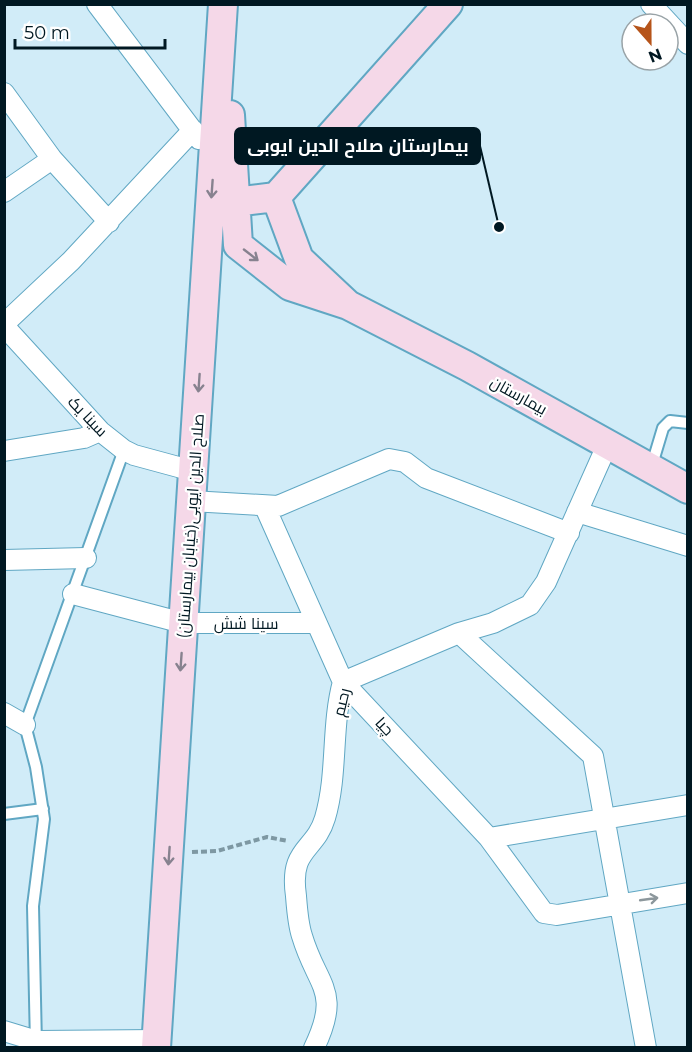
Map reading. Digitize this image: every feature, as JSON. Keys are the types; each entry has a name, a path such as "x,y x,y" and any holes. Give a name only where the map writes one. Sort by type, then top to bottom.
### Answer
{"street":[{"path":"97,4 214,158"},
{"name":"صلاح الدین ایوبی(خیابان بیمارستان)","path":"157,1044 224,4"},
{"path":"235,202 276,197 448,4"},
{"path":"656,7 685,35"},
{"path":"218,90 230,113 234,141 238,245 290,286 348,305"},
{"path":"4,93 52,159 109,222"},
{"path":"4,325 109,222 193,130"},
{"path":"4,192 52,159"},
{"path":"276,197 299,259 348,305"},
{"name":"بیمارستان","path":"348,305 608,443 687,489"},
{"name":"سینا یک","path":"4,325 100,431 124,450 134,455 193,471"},
{"path":"4,451 84,438 100,431"},
{"name":"رحیم","path":"314,1047 329,1012 326,995 302,936 295,892 296,862 325,820 337,704 343,682 530,605 546,582 608,443"},
{"path":"191,501 278,506 389,459 397,459 426,478 569,533"},
{"name":"چیا","path":"265,507 343,682 489,838 544,913 550,916 621,903"},
{"path":"578,512 687,546"},
{"path":"4,560 86,558"},
{"name":"سینا شش","path":"73,594 183,623 315,623"},
{"path":"459,633 593,756 646,1047"},
{"path":"4,713 25,725"},
{"path":"489,838 687,805"},
{"path":"621,903 687,893"},
{"path":"4,1031 36,1044 157,1044"}],"lane":[{"path":"651,468 663,428 670,421 687,423"},
{"path":"36,1044 33,906 44,819 36,767 25,725 124,450"},
{"path":"4,814 43,809"}],"path":[{"path":"169,853 217,850 267,837 309,845"}],"place":[{"name":"بیمارستان صلاح الدین ایوبی","path":"499,227"}]}
